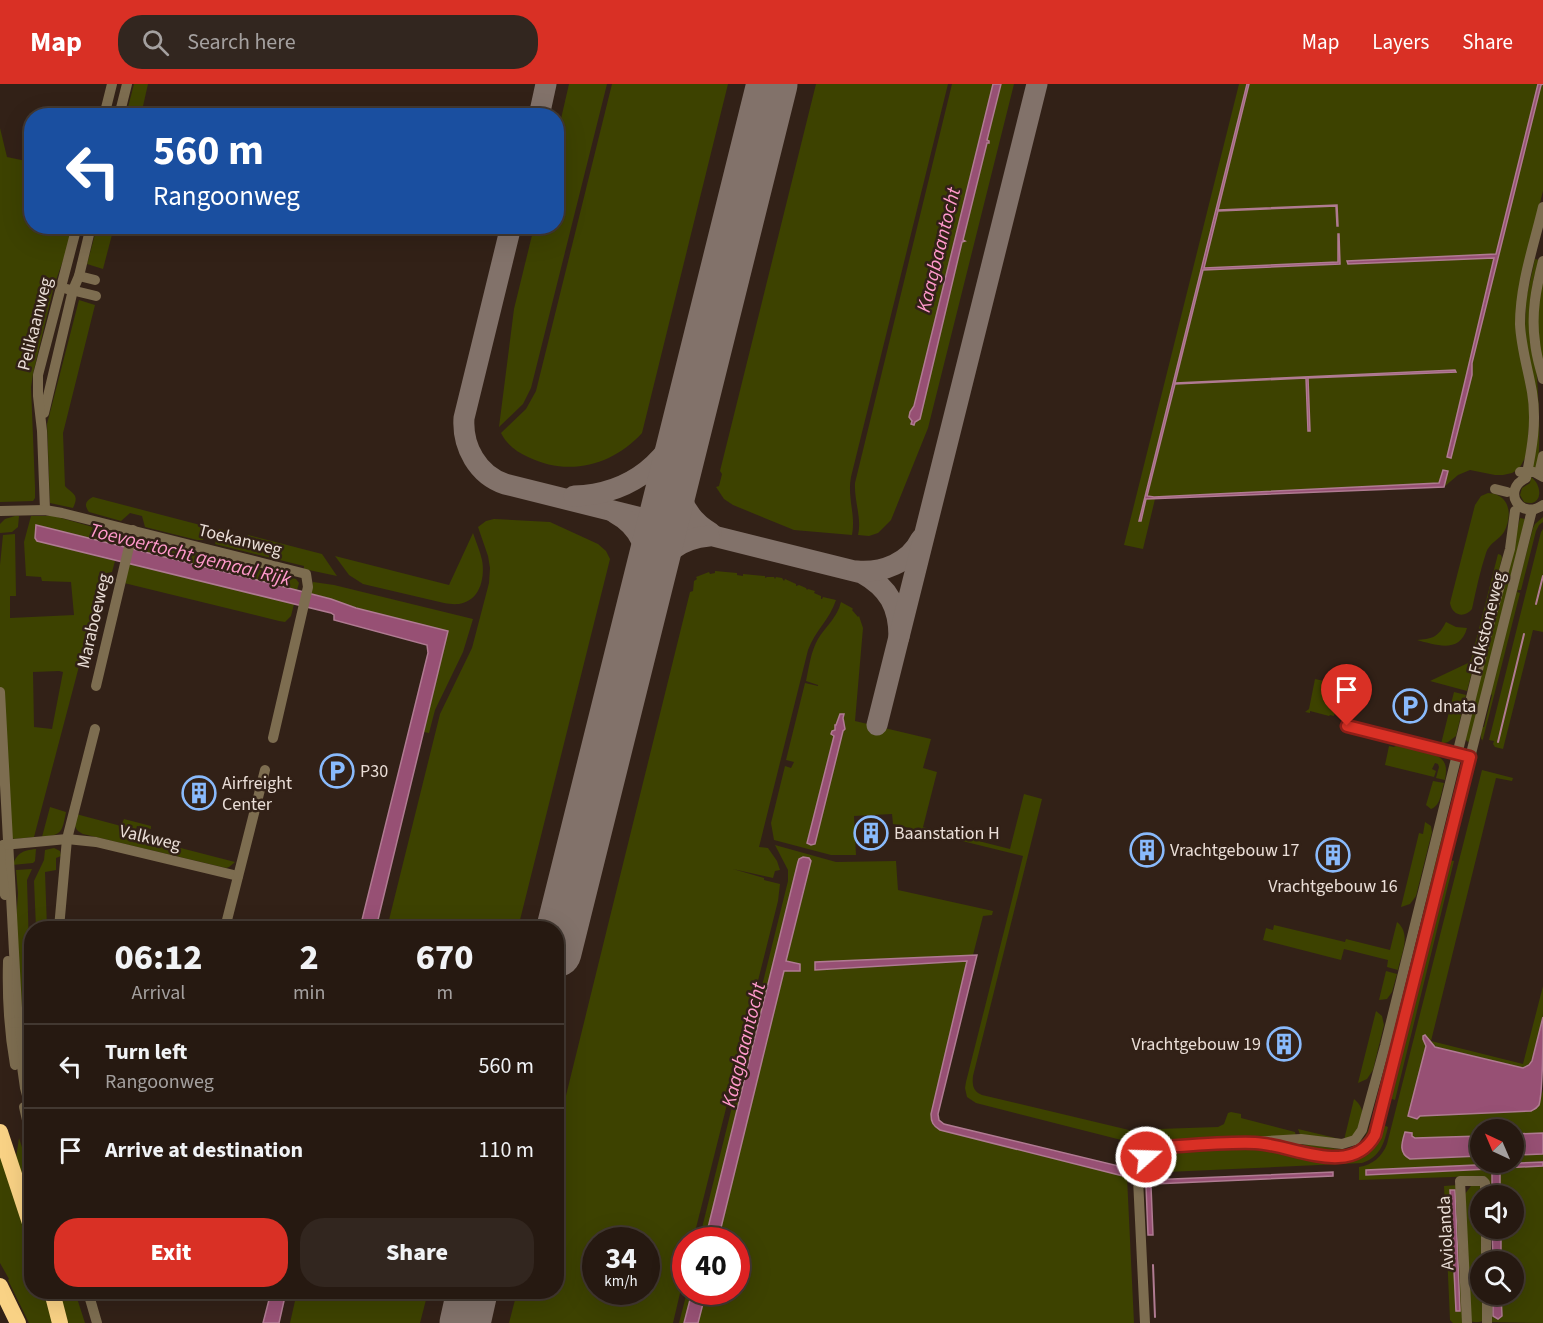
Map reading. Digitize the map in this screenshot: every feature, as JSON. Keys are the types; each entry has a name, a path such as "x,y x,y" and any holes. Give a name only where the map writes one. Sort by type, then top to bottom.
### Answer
{"highway":[{"path":"0,1132 24,1205"},
{"path":"0,1286 18,1323"},
{"path":"54,1299 60,1323"}],"street":[{"path":"106,108 112,84"},
{"path":"121,108 127,84"},
{"path":"1537,513 1520,506 1514,497 1518,483 1526,478 1533,441 1535,416 1531,384 1522,346 1520,314 1522,296 1543,207"},
{"name":"Pelikaanweg","path":"45,510 38,375 75,234"},
{"name":"Pelikaanweg","path":"42,431 46,399 73,290 90,234"},
{"path":"1543,261 1535,296 1533,323 1536,351 1543,379"},
{"name":"Pelikaanweg","path":"79,276 95,280"},
{"path":"62,287 73,290"},
{"name":"Pelikaanweg","path":"73,290 96,296"},
{"path":"1537,513 1521,514 1515,511 1509,502 1507,492 1511,481 1520,472 1527,471 1541,475 1543,456"},
{"path":"1495,489 1507,492"},
{"path":"1537,513 1537,508 1543,504"},
{"name":"Toekanweg","path":"0,511 45,510 306,574 308,587 273,738"},
{"name":"Folkstoneweg","path":"1144,1323 1138,1179 1140,1167 1146,1157 1153,1151 1166,1147 1306,1139 1342,1144 1355,1140 1361,1132 1385,1046 1490,621 1509,555 1515,511"},
{"name":"Folkstoneweg","path":"1255,1143 1308,1154 1341,1157 1360,1151 1374,1138 1470,757 1537,513"},
{"name":"Maraboeweg","path":"96,686 134,530"},
{"path":"0,692 3,846 14,1023 24,1076"},
{"path":"1347,726 1470,757"},
{"path":"60,921 68,839 95,729"},
{"path":"227,921 265,770"},
{"name":"Valkweg","path":"3,846 68,839 96,842 238,876"},
{"path":"14,1023 24,1022"},
{"path":"14,1023 12,1046 24,1104"},
{"name":"Aviolanda","path":"1467,1323 1460,1180 1484,1181 1485,1185"},
{"path":"90,1299 97,1323"},
{"path":"97,1299 102,1323"},
{"path":"1487,1305 1487,1323"}],"green space":[{"path":"134,84 148,84 143,108 128,108"},
{"path":"569,84 607,84 531,388 523,404 499,427 514,309 532,234 564,234 563,108"},
{"path":"612,84 728,84 642,433 618,453 604,460 574,467 559,466 543,463 520,453 509,445 501,433 526,409 536,391"},
{"path":"816,84 948,84 851,477 852,535 794,530 733,505 724,499 716,487 719,486 722,474 720,471"},
{"path":"952,84 993,84 914,406 910,412 909,417 914,425 920,419 1001,84 1014,84 928,428 891,520 878,533 869,536 858,535 855,483"},
{"path":"1239,84 1247,84 1139,520 1141,521 1146,499 1155,499 1143,549 1124,545"},
{"path":"1249,84 1538,84 1496,254 1348,261 1348,264 1494,257 1447,457 1472,375 1472,363 1541,84 1543,84 1543,191 1521,278 1530,412 1527,454 1519,469 1503,475 1470,470 1458,475 1444,487 1448,471 1443,471 1439,483 1147,496 1175,384 1306,378 1310,431 1308,378 1456,371 1175,383 1203,270 1340,263 1339,234 1338,262 1204,268 1218,211 1336,206 1337,225 1337,205 1218,210"},
{"path":"0,128 7,157 24,161 24,234 70,234 54,286 31,387 35,498 33,501 0,502"},
{"path":"95,234 112,234 103,269 87,264"},
{"path":"1535,259 1539,260 1532,292 1539,403 1538,469 1532,467 1525,328 1526,299"},
{"path":"1543,277 1543,363 1537,316"},
{"path":"79,300 95,305 63,433 65,486 75,497 73,508 50,503 47,424"},
{"path":"1531,477 1538,485 1539,495 1535,502 1530,503 1524,502 1520,495 1522,488 1530,483"},
{"path":"1488,493 1501,497 1508,506 1507,525 1502,535 1487,550 1472,609 1462,615 1453,610 1450,603 1475,505 1481,496"},
{"path":"93,497 208,527 203,540 197,540 145,527 142,516 130,513 121,521 89,512 86,503"},
{"path":"19,516 18,527 12,532 0,533 0,524 5,519"},
{"path":"31,516 54,516 114,533 119,546 37,525 37,541 115,561 112,572 107,573 102,579 34,837 14,839 11,837 0,692 0,565 3,535 15,534 16,596 10,596 10,618 74,615 71,582 42,581 41,577 26,576 24,542","holes":["33,672 63,672 52,729 34,727"]},
{"path":"1543,517 1543,522 1536,531 1521,590 1517,592 1520,593 1483,740 1481,739 1481,727 1484,727 1492,695 1489,694 1533,528"},
{"path":"1520,518 1525,519 1468,742 1465,739"},
{"path":"494,519 550,522 598,544 606,551 610,559 520,921 389,921 440,714 472,648 489,583 488,556 478,527"},
{"path":"219,529 233,532 231,541 245,545 248,535 322,554 337,576 215,544"},
{"path":"1543,529 1543,632 1533,630 1503,749 1495,747 1494,741 1489,740"},
{"path":"473,533 482,560 482,579 474,596 461,604 444,603 363,584 349,575 335,556 449,585"},
{"path":"144,539 296,579 299,583 297,590 133,549 137,542"},
{"path":"1498,554 1502,558 1467,691 1430,681 1471,660"},
{"path":"129,564 294,604 291,616 285,622 279,621 124,583"},
{"path":"715,571 737,573 743,576 743,574 782,578 796,586 815,591 814,593 821,596 821,599 823,597 836,600 808,650 759,847 768,848 780,870 775,871 773,878 733,869 780,884 778,901 696,1227 672,1227 672,1305 677,1305 673,1323 509,1323 515,1299 564,1299 564,1104 690,592 693,591 696,577 709,572 710,574"},
{"path":"313,582 334,585 473,619 463,652 435,710 429,733 424,732 448,631 356,608 310,593"},
{"path":"841,602 852,608 859,616 863,628 855,721 931,739 923,768 937,772 923,827 1010,849 1024,794 1042,799 973,1076 975,1090 982,1095 1129,1130 1218,1127 1224,1124 1228,1113 1231,1112 1241,1114 1241,1118 1295,1132 1296,1137 1153,1143 1145,1146 976,1103 967,1097 966,1082 1023,856 893,824 892,814 854,816 856,855 831,855 774,840 771,823 785,766 791,768 794,762 786,760 805,683 818,686 806,681 812,654 818,639","holes":["843,715 844,730 815,844 813,845 807,842 838,720"]},
{"path":"1446,622 1456,627 1467,628 1459,642 1446,646 1417,640 1434,637"},
{"path":"1351,670 1362,673 1349,719 1339,716"},
{"path":"1315,679 1324,681 1325,679 1342,684 1334,716 1305,712 1309,709"},
{"path":"1454,692 1466,695 1456,736 1441,744"},
{"path":"1400,743 1435,752 1435,755 1442,759 1445,765 1445,780 1436,778 1439,767 1435,763 1432,769 1436,771 1434,777 1385,765 1389,746 1394,747"},
{"path":"1482,770 1513,778 1512,781 1496,778 1431,1041 1523,1064 1543,986 1543,1017 1532,1061 1523,1068 1434,1046 1423,1039 1426,1046 1408,1116 1416,1119 1420,1116 1531,1110 1538,1106 1543,1090 1543,1133 1524,1134 1524,1119 1470,1119 1470,1136 1415,1138 1412,1136 1410,1159 1470,1156 1470,1165 1366,1171 1366,1175 1470,1170 1470,1173 1492,1173 1492,1185 1486,1185 1483,1176 1359,1180 1359,1167 1376,1160 1387,1144"},
{"path":"1433,781 1444,783 1439,802 1431,809 1426,805"},
{"path":"50,807 66,812 64,824 58,833 42,837"},
{"path":"76,814 121,826 124,819 151,826 151,829 137,826 134,836 235,862 226,868 83,834 75,826"},
{"path":"1425,822 1431,826 1432,832 1416,896 1410,904 1401,907 1419,833 1423,834"},
{"path":"1442,835 1446,835 1429,901 1427,901"},
{"path":"775,845 836,862 896,861 898,890 993,911 992,915 983,916 973,955 815,962 815,970 967,961 931,1114 940,1130 1127,1177 1134,1323 698,1323 703,1305 750,1305 750,1227 721,1227 784,971 800,970 786,961 811,861 799,859 708,1227 702,1227 788,881 788,870"},
{"path":"54,848 60,851 61,856 56,858 56,870 45,872 47,921 36,921 34,881 44,860 45,850"},
{"path":"36,849 33,863 12,865 21,853"},
{"path":"1448,860 1454,861 1395,1100 1389,1098"},
{"path":"32,869 27,880 28,921 24,921 24,1012 21,1010 16,924 18,893 16,870"},
{"path":"1397,922 1405,938 1398,970 1387,967 1388,960 1344,949 1341,960 1263,940 1266,928 1273,930 1274,925 1390,950"},
{"path":"1386,971 1397,974 1392,992 1387,999 1379,1000"},
{"path":"1376,1011 1382,1016 1384,1025 1373,1070 1367,1079 1358,1083"},
{"path":"1395,1025 1399,1026 1383,1091 1381,1091 1379,1089"},
{"path":"1354,1099 1361,1108 1363,1117 1353,1137 1346,1140 1338,1141 1301,1137 1298,1129 1344,1140"},
{"path":"1370,1124 1373,1124 1371,1136 1351,1153 1316,1153 1288,1145 1348,1149 1361,1143"},
{"path":"1383,1125 1388,1127 1380,1149 1373,1157 1362,1163 1145,1173 1154,1160 1180,1151 1264,1147 1346,1159"},
{"path":"19,1138 24,1153 24,1182 16,1158"},
{"path":"0,1150 24,1222 24,1299 49,1299 55,1323 29,1323 0,1263"},
{"path":"1543,1154 1543,1161 1524,1162 1524,1155"},
{"path":"1543,1166 1543,1323 1490,1322 1489,1305 1493,1305 1493,1316 1497,1319 1502,1316 1501,1305 1524,1305 1524,1251 1501,1251 1501,1239 1524,1239 1524,1185 1500,1185 1500,1173 1524,1173 1524,1167"},
{"path":"1459,1185 1463,1323 1453,1323 1450,1320 1444,1186","holes":["1454,1190 1460,1310 1456,1311 1450,1191"]},
{"path":"1470,1187 1470,1239 1484,1239 1484,1251 1470,1251 1470,1305 1484,1305 1484,1320 1480,1322 1469,1320 1465,1194"},
{"path":"62,1299 77,1299 85,1323 68,1323"},
{"path":"295,1299 426,1299 420,1323 290,1323"},
{"path":"684,1305 689,1305 684,1323 679,1323"}],"shaded area":[{"path":"993,84 1001,84 987,140 989,143 987,143 963,240 965,241 962,242 920,419 914,425 911,424 910,412 914,406"},
{"path":"1247,84 1249,84 1218,210 1337,205 1338,226 1336,206 1218,211 1204,268 1338,262 1338,234 1340,264 1203,270 1175,383 1455,370 1456,372 1308,378 1310,431 1308,431 1306,378 1175,384 1147,496 1439,483 1443,470 1448,471 1444,487 1146,499 1141,521 1139,521"},
{"path":"1538,84 1543,84 1472,363 1472,375 1451,458 1447,457 1494,258 1348,264 1347,261 1496,254"},
{"path":"36,525 331,599 356,608 448,631 378,921 362,921 428,653 427,645 334,620 334,615 331,613 37,541 35,538"},
{"path":"840,714 844,714 845,729 815,844 811,845 807,843 834,736 831,734 835,730"},
{"path":"809,858 811,861 786,961 800,964 800,971 784,971 721,1227 708,1227 798,862 799,859"},
{"path":"977,955 938,1114 939,1120 944,1124 1127,1168 1127,1177 940,1130 934,1125 931,1114 967,961 815,970 815,962"},
{"path":"1543,1017 1541,1088 1539,1105 1535,1109 1420,1116 1417,1119 1408,1116 1426,1046 1423,1036 1425,1035 1435,1047 1523,1068 1532,1061"},
{"path":"1405,1132 1412,1133 1415,1138 1470,1136 1470,1156 1410,1159 1402,1150"},
{"path":"1543,1133 1543,1154 1524,1155 1524,1134"},
{"path":"1543,1162 1543,1166 1524,1167 1524,1163"},
{"path":"1470,1165 1470,1170 1366,1175 1366,1170"},
{"path":"1333,1172 1333,1176 1153,1184 1151,1186 1153,1235 1148,1235 1146,1186 1149,1180"},
{"path":"1492,1173 1500,1173 1500,1185 1492,1185"},
{"path":"1450,1190 1455,1190 1460,1311 1456,1311"},
{"path":"1492,1239 1501,1239 1501,1251 1493,1251"},
{"path":"269,1299 284,1299 279,1323 263,1323"},
{"path":"689,1305 703,1305 698,1323 684,1323"},
{"path":"1493,1305 1501,1305 1502,1316 1498,1319 1493,1316"}],"waterway":[{"path":"1536,604 1543,576"},
{"path":"1498,742 1524,634"},
{"path":"1153,1265 1155,1317"}],"taxiway":[{"path":"541,108 546,84"},
{"path":"877,725 1037,84"},
{"path":"509,234 464,418 469,449 480,467 495,480 505,484 862,573 879,585 891,599 897,616 899,637"},
{"path":"574,496 596,494 616,488 634,480 649,469 675,440 693,402"},
{"path":"680,454 679,478 682,499 692,517 711,533"},
{"path":"615,513 631,525 642,541 649,569 649,579"},
{"path":"649,579 660,562 673,549 689,540 709,536"},
{"path":"857,571 876,570 894,565 910,554 921,539"},
{"path":"462,1323 469,1307"}],"runway":[{"path":"564,921 772,84"},
{"path":"465,1323 470,1299"}],"place":[{"name":"dnata","path":"1410,706"},
{"name":"P30","path":"337,771"},
{"name":"Airfreight Center","path":"199,793"},
{"name":"Baanstation H","path":"871,833"},
{"name":"Vrachtgebouw 17","path":"1147,850"},
{"name":"Vrachtgebouw 16","path":"1333,855"},
{"name":"Vrachtgebouw 19","path":"1284,1044"}],"route":[{"path":"1146,1157 1153,1151 1166,1147 1255,1143 1308,1154 1344,1157 1353,1155 1370,1144 1375,1135 1470,757 1347,726"}],"water label":[{"name":"Kaagbaantocht","path":"939,250"},
{"name":"Toevoertocht gemaal Rijk","path":"190,555"},
{"name":"Kaagbaantocht","path":"744,1045"}]}
